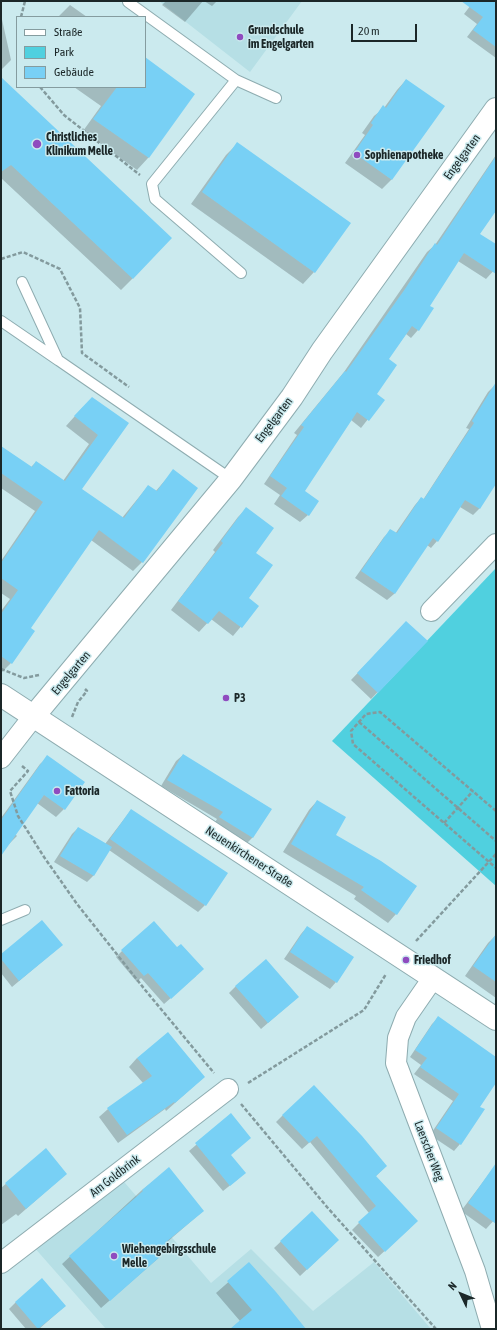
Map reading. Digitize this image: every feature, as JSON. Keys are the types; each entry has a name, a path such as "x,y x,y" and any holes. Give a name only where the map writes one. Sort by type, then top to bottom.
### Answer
{"street":[{"name":"Engelgarten","path":"33,717 231,478 292,397 322,351 496,109"},
{"path":"431,611 496,544"},
{"name":"Neuenkirchener Straße","path":"1,695 33,717 405,950 433,978 496,1019"},
{"path":"4,755 33,717"},
{"name":"Laerscher Weg","path":"433,978 406,1017 398,1038 396,1063 475,1271 492,1329"},
{"name":"Am Goldbrink","path":"1,1263 230,1091"}],"lane":[{"path":"128,2 236,80 276,98"},
{"path":"236,80 152,184 155,200 241,273"},
{"path":"22,282 58,360"},
{"path":"1,321 231,478"},
{"path":"1,920 25,910"}],"path":[{"path":"21,16 25,1"},
{"path":"41,88 64,115 152,184"},
{"path":"1,259 23,252 60,268 80,308 82,353 133,389"},
{"path":"496,811 380,712 366,714 352,731 353,744 496,868"},
{"path":"359,722 496,841"},
{"path":"4,755 28,771 10,791 18,816 44,857 77,904 146,991 327,1207 436,1329"},
{"path":"444,823 473,791"},
{"path":"230,1091 364,1010 405,950 496,854"}],"shaded area":[{"name":"Grundschule im Engelgarten","path":"159,1 302,1 250,72"},
{"name":"Wiehengebirgsschule Melle","path":"119,1176 211,1283 251,1249 313,1311 374,1262 431,1329 106,1329 33,1246"}],"green space":[{"path":"496,568 496,886 332,741"}],"building":[{"path":"461,1 496,1 496,47 473,30 483,17"},
{"path":"146,58 195,94 149,158 93,119 116,88 146,88"},
{"name":"Christliches Klinikum Melle","path":"1,77 172,238 133,279 11,165 1,172"},
{"path":"406,79 445,106 392,180 354,153 373,125 371,123 383,105 386,108"},
{"path":"237,142 351,223 315,273 202,192"},
{"path":"496,156 496,211 480,234 496,244 496,274 464,253 430,306 434,308 419,331 412,326 389,359 397,365 377,394 385,400 369,421 357,412 305,491 319,501 309,516 281,496 287,488 270,476 304,427 301,425 345,371 346,372 405,289 435,243 437,245"},
{"path":"496,382 496,484 480,509 465,500 438,542 433,538 395,594 361,571 390,529 397,533 421,497 424,499 474,423 472,421"},
{"path":"92,397 129,423 82,489 124,518 148,485 157,491 173,469 198,488 143,563 99,530 31,628 35,631 12,664 1,656 1,614 18,590 1,578 1,563 43,502 1,473 1,446 32,467 36,461 65,481 98,435 74,416"},
{"path":"246,507 274,528 256,553 273,565 249,598 259,606 242,628 219,611 208,624 178,601 223,543 221,541"},
{"path":"406,621 428,641 378,693 357,673"},
{"path":"183,754 272,809 253,838 219,817 223,812 167,780"},
{"path":"47,755 85,782 65,810 44,795 1,856 1,820"},
{"path":"317,800 346,817 336,835 381,861 417,886 397,915 361,890 364,887 291,844"},
{"path":"131,809 228,873 206,906 110,839"},
{"path":"78,827 112,847 94,876 60,856"},
{"path":"42,920 63,945 19,981 1,959 1,954"},
{"path":"154,921 177,947 181,944 204,969 171,999 148,973 144,976 121,950"},
{"path":"307,926 354,957 337,983 290,952"},
{"path":"496,934 496,982 473,966"},
{"path":"266,959 299,997 268,1023 235,986"},
{"path":"438,1016 496,1057 496,1083 480,1107 485,1109 461,1145 436,1128 459,1094 420,1067 427,1058 415,1050"},
{"path":"168,1032 205,1077 175,1103 174,1102 127,1135 107,1108 152,1076 137,1058"},
{"path":"314,1085 362,1136 387,1166 376,1176 418,1221 385,1252 358,1222 376,1206 317,1136 309,1143 282,1115"},
{"path":"231,1113 251,1138 231,1155 246,1173 230,1186 195,1143"},
{"path":"46,1148 67,1174 26,1209 5,1183"},
{"path":"496,1163 496,1224 468,1203"},
{"path":"169,1167 204,1211 166,1242 171,1247 110,1301 69,1256"},
{"path":"312,1211 339,1240 307,1270 280,1241"},
{"path":"249,1262 306,1329 230,1329 252,1310 227,1281"},
{"path":"42,1278 66,1306 38,1329 15,1302"}],"place":[{"name":"Grundschule im Engelgarten","path":"240,37"},
{"name":"Christliches Klinikum Melle","path":"37,144"},
{"name":"Sophienapotheke","path":"357,155"},
{"name":"P3","path":"226,698"},
{"name":"Fattoria","path":"57,791"},
{"name":"Friedhof","path":"406,960"},
{"name":"Wiehengebirgsschule Melle","path":"114,1256"}]}
